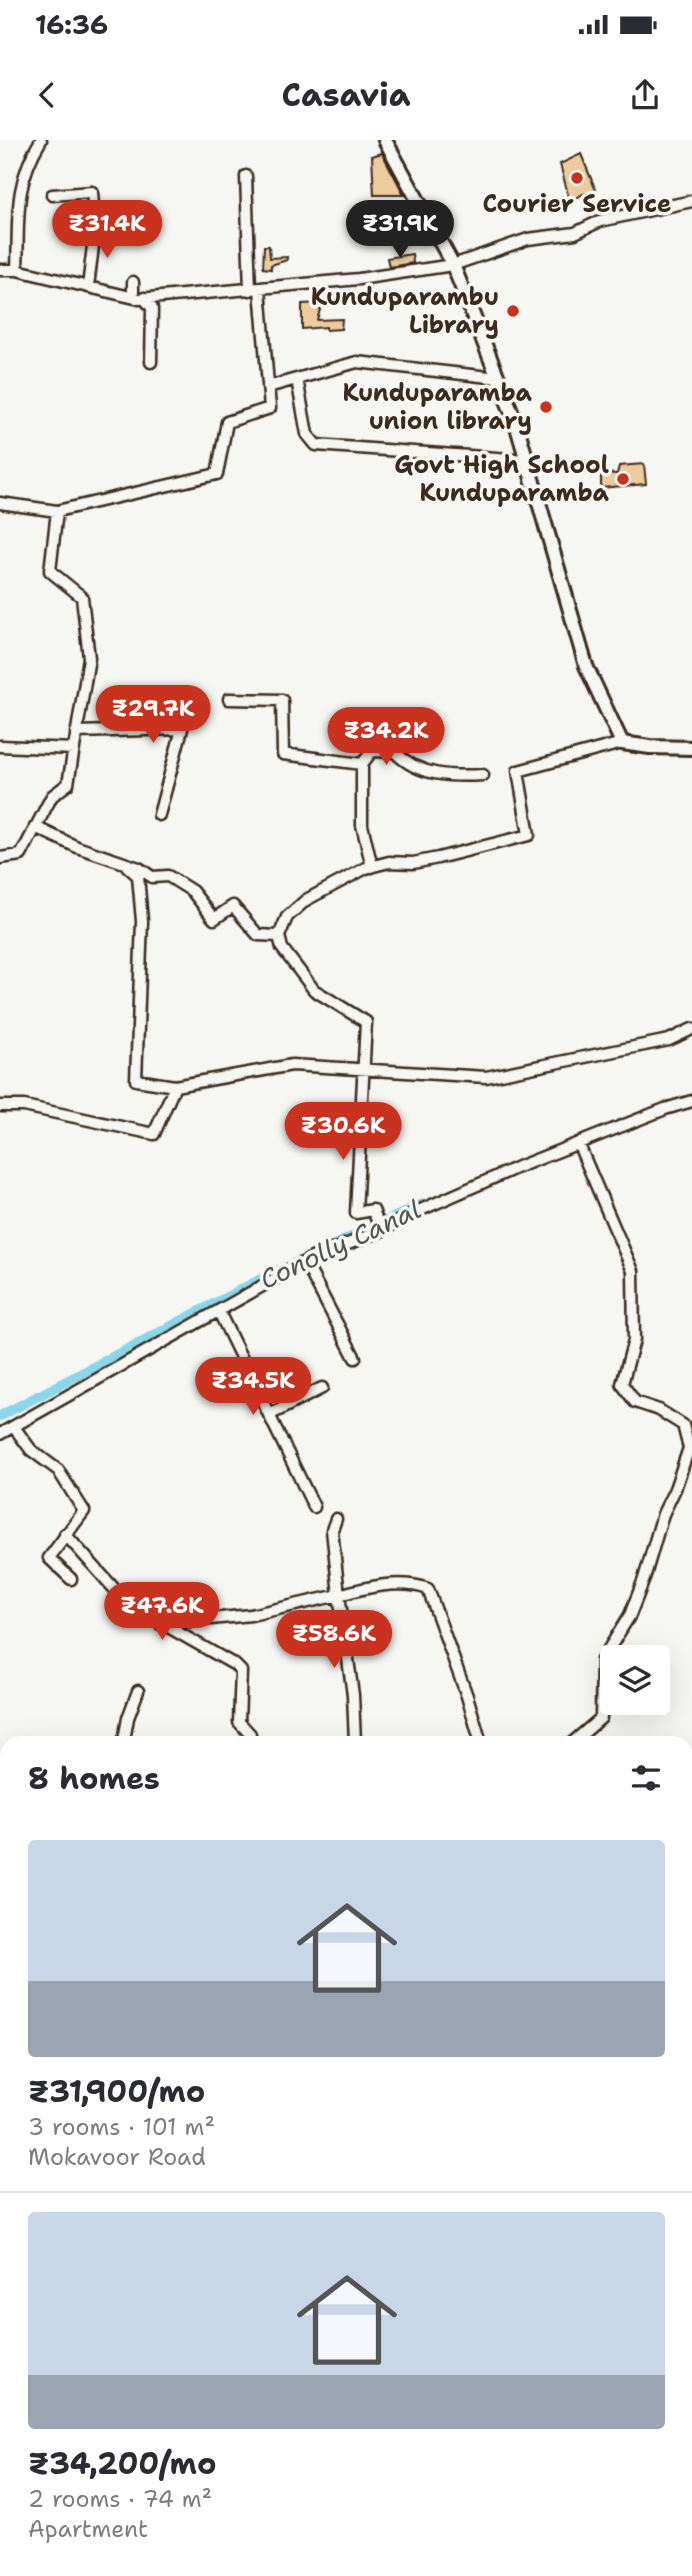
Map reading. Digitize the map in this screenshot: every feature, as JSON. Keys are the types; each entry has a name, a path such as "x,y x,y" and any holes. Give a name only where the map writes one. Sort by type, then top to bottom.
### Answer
{"main road":[{"path":"385,140 453,265 516,423 586,666 622,743 692,748"}],"street":[{"path":"17,270 19,191 26,167 41,140"},
{"path":"0,503 57,511 217,474 227,422 270,408 255,290 246,176"},
{"path":"52,194 92,192 95,229 88,286"},
{"path":"0,271 17,270 144,298 255,290 359,279 453,265 528,239 575,233 600,221 692,201"},
{"path":"133,282 133,297"},
{"path":"144,298 152,308 151,362"},
{"path":"268,387 357,362 498,378"},
{"path":"297,379 307,434 316,445 526,460"},
{"path":"0,858 20,855 52,796 68,784 89,658 82,597 50,571 57,511"},
{"path":"229,699 282,700 283,754 362,764"},
{"path":"76,732 182,729 159,815"},
{"path":"380,1230 373,1210 356,1213 366,1022 314,990 282,948 279,936 287,918 306,900 372,866 389,862 426,861 529,835 518,771 622,743"},
{"path":"0,746 74,749"},
{"path":"372,866 362,825 362,764 372,751 395,752 407,765 436,775 483,775"},
{"path":"35,827 139,868 152,877 168,876 192,891 214,919 233,906 258,935 279,936"},
{"path":"124,864 138,876 142,921 136,1080 175,1086 292,1065 362,1067 486,1077 669,1040 692,1029"},
{"path":"0,1106 24,1106 154,1134 175,1086"},
{"path":"0,1434 305,1262 451,1196 578,1143 692,1101"},
{"path":"578,1143 633,1270 634,1340 622,1384 635,1402 659,1410 683,1425 690,1448 663,1514 630,1615 602,1660 601,1718 580,1736"},
{"path":"305,1262 355,1358"},
{"path":"219,1312 314,1507"},
{"path":"269,1415 322,1388"},
{"path":"13,1427 31,1450 58,1470 84,1511 49,1558 71,1579"},
{"path":"336,1520 332,1531 353,1695 355,1736"},
{"path":"65,1534 128,1604 235,1665 241,1671 239,1722 250,1736"},
{"path":"160,1624 251,1615 368,1587 417,1585 428,1589 479,1736"},
{"path":"125,1736 138,1691"}],"building":[{"path":"382,153 404,195 374,195 372,156"},
{"name":"Courier Service","path":"581,154 597,193 583,194 570,202 560,164"},
{"path":"264,246 269,246 270,258 287,257 287,260 271,265 271,269 263,268"},
{"path":"412,254 413,263 389,267 387,258"},
{"path":"322,303 317,320 342,319 341,329 302,329 302,304"},
{"name":"Govt High School Kunduparamba","path":"644,464 646,484 601,488 601,473 617,474 619,466"}],"waterway":[{"name":"Conolly Canal","path":"0,1416 265,1277 423,1204"}],"place":[{"name":"Courier Service","path":"577,178"},
{"name":"Kunduparambu Library","path":"513,311"},
{"name":"Kunduparamba union library","path":"546,407"},
{"name":"Govt High School Kunduparamba","path":"623,479"}]}
